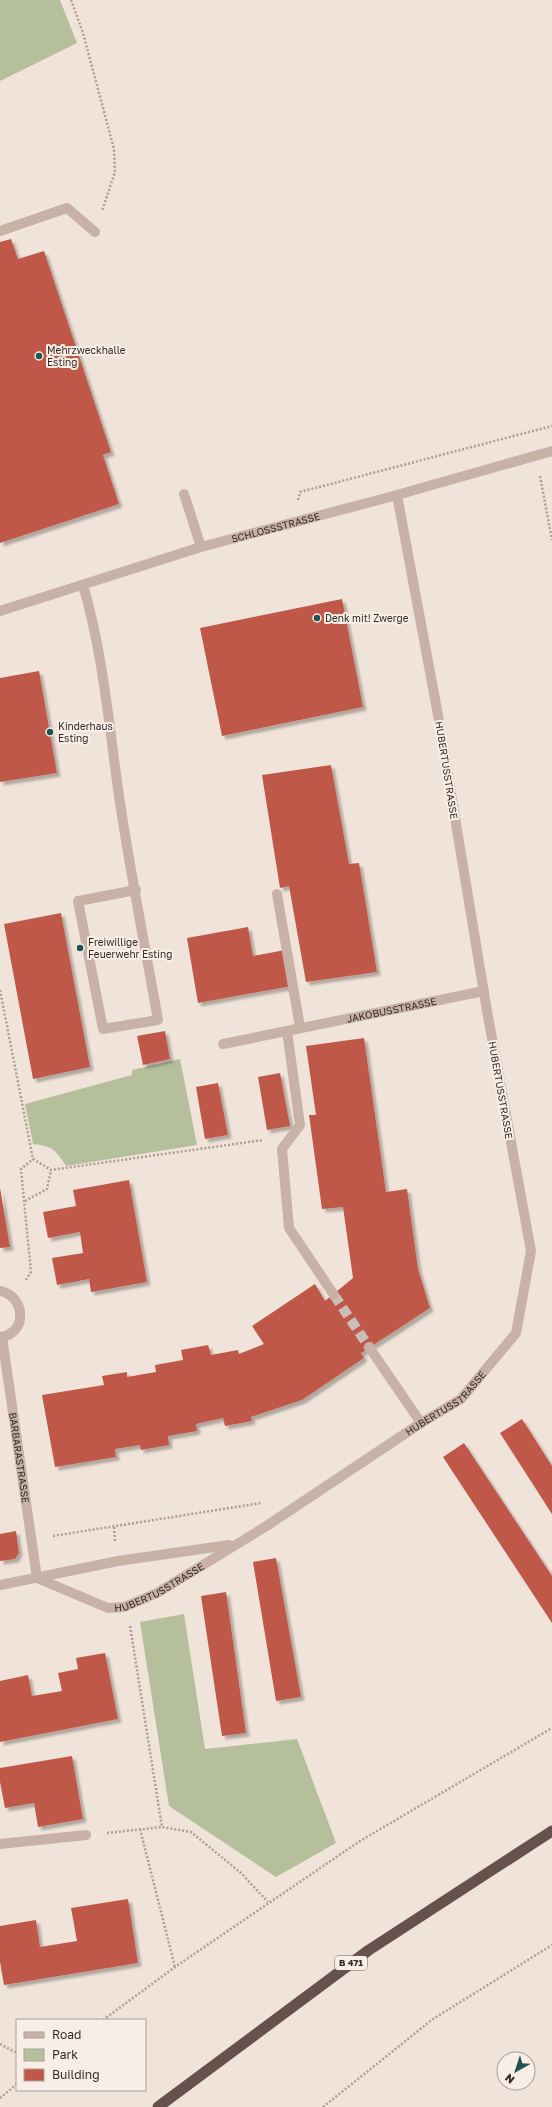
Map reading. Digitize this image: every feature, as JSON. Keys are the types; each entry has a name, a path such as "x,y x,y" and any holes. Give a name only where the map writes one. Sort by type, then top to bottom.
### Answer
{"highway":[{"name":"B 471","path":"158,2107 369,1950 552,1831"}],"street":[{"path":"0,230 67,208 95,232"},
{"name":"SCHLOSSSTRASSE","path":"0,611 201,547 397,495 552,451"},
{"path":"184,494 201,547"},
{"name":"HUBERTUSSTRASSE","path":"37,1578 108,1608 124,1607 157,1593 233,1544 265,1527 421,1423 461,1399 516,1333 530,1251 484,991 438,715 397,495"},
{"path":"83,585 94,622 122,810 136,890 158,1020 103,1029 78,901 136,890"},
{"path":"277,894 300,1027"},
{"name":"JAKOBUSSTRASSE","path":"223,1044 300,1027 484,991"},
{"path":"287,1031 300,1125 282,1149 289,1228 334,1295"},
{"path":"0,1291 14,1298"},
{"name":"BARBARASTRASSE","path":"14,1298 19,1305 21,1317 19,1325 10,1334 1,1337 33,1540 37,1578"},
{"path":"369,1347 421,1423"},
{"name":"HUBERTUSSTRASSE","path":"0,1585 118,1561 233,1544"},
{"path":"0,1844 86,1835"}],"path":[{"path":"71,0 83,33 114,149 114,172 95,232"},
{"path":"290,523 300,492 552,426"},
{"path":"537,456 552,540"},
{"path":"0,990 33,1159 51,1170 290,1137"},
{"path":"14,1298 32,1272 21,1169 33,1159"},
{"path":"25,1202 47,1189 51,1170"},
{"path":"33,1540 262,1502 265,1527"},
{"path":"131,1630 162,1827"},
{"path":"104,2019 175,1967 268,1902 360,1841 552,1728"},
{"path":"86,1835 162,1827 191,1832 241,1873 268,1902"},
{"path":"140,1829 175,1967"},
{"path":"323,2107 434,2019 552,1945"},
{"path":"0,2044 16,2052"},
{"path":"0,2098 16,2085"}],"green space":[{"path":"0,0 60,0 77,43 0,81"},
{"path":"180,1059 197,1145 66,1166 53,1150 45,1146 33,1144 25,1104 132,1075 132,1070"},
{"path":"184,1614 205,1749 297,1739 336,1843 276,1877 169,1806 140,1622"}],"building":[{"name":"Mehrzweckhalle Esting","path":"11,239 18,259 44,251 111,452 103,455 119,504 0,543 0,242"},
{"path":"342,599 363,707 222,736 200,628"},
{"path":"39,671 57,773 0,782 0,678"},
{"path":"331,765 349,864 359,863 377,972 306,982 289,886 280,888 262,775"},
{"path":"61,913 90,1067 33,1079 4,924"},
{"path":"248,927 253,956 285,950 292,986 198,1003 187,938"},
{"path":"165,1031 170,1059 143,1065 137,1036"},
{"path":"364,1038 386,1192 407,1189 418,1269 430,1308 361,1353 364,1358 302,1400 251,1417 252,1421 225,1426 223,1418 196,1424 197,1431 168,1436 169,1445 141,1450 140,1445 115,1449 116,1457 55,1467 42,1395 104,1385 102,1376 127,1372 127,1377 156,1372 155,1365 183,1360 181,1350 208,1345 211,1355 238,1350 239,1354 264,1344 252,1326 315,1284 325,1301 353,1278 343,1207 322,1209 309,1115 316,1115 306,1046"},
{"path":"280,1073 290,1126 267,1130 258,1077"},
{"path":"218,1083 228,1135 205,1139 196,1087"},
{"path":"129,1180 147,1282 91,1292 89,1279 57,1285 52,1258 83,1253 80,1232 48,1238 43,1212 76,1206 73,1190"},
{"path":"0,1188 10,1247 0,1248"},
{"path":"522,1419 552,1466 552,1514 500,1433"},
{"path":"464,1443 552,1576 552,1623 443,1457"},
{"path":"16,1531 19,1553 15,1559 0,1561 0,1534"},
{"path":"276,1558 301,1697 276,1701 253,1562"},
{"path":"226,1592 246,1733 222,1736 201,1596"},
{"path":"105,1653 118,1719 0,1742 0,1681 28,1675 32,1696 62,1691 58,1673 78,1669 76,1658"},
{"path":"72,1756 83,1819 38,1827 34,1803 5,1808 0,1782 0,1768"},
{"path":"128,1899 138,1963 4,1985 0,1962 0,1926 36,1920 40,1947 77,1941 71,1908"}],"tunnel":[{"path":"334,1295 369,1347"}],"place":[{"name":"Mehrzweckhalle Esting","path":"39,356"},
{"name":"Denk mit! Zwerge","path":"317,618"},
{"name":"Kinderhaus Esting","path":"50,732"},
{"name":"Freiwillige Feuerwehr Esting","path":"80,948"}]}
